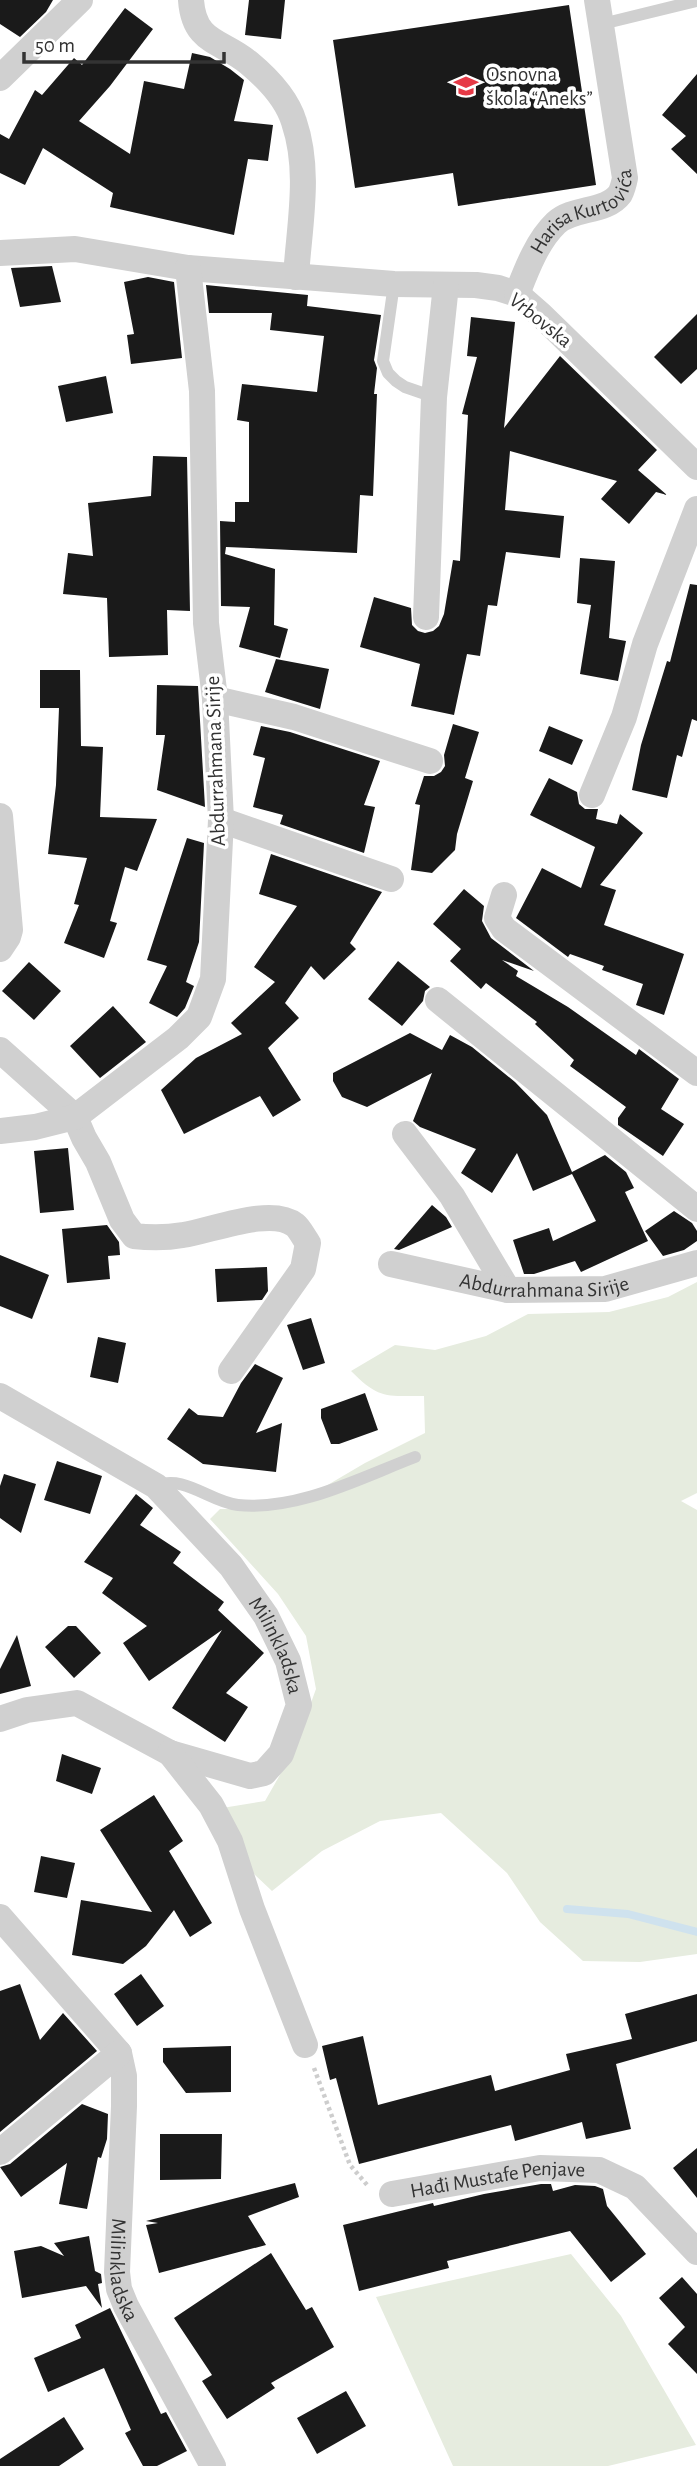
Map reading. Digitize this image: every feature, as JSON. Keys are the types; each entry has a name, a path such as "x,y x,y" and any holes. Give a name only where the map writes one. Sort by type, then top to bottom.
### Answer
{"street":[{"path":"0,78 80,0"},
{"path":"191,0 200,31 214,43 248,61 278,92 294,120 303,162 296,277"},
{"name":"Harisa Kurtovića","path":"517,295 545,236 558,221 605,204 620,194 625,178 600,12"},
{"name":"Vrbovska","path":"0,253 75,249 188,268 394,284 498,288 517,295 581,352 697,467"},
{"name":"Abdurrahmana Sirije","path":"0,1131 75,1116 178,1038 199,1017 213,979 221,820 215,699 206,623 202,391 188,268"},
{"path":"426,617 434,397 446,285"},
{"path":"592,795 624,717 645,644 697,509"},
{"path":"215,699 294,717 430,761"},
{"path":"0,816 10,930 0,949"},
{"path":"221,820 391,879"},
{"path":"504,895 497,918 504,929 697,1073"},
{"path":"438,1000 697,1209"},
{"path":"0,1050 75,1116 122,1220 134,1236 155,1239 180,1236 246,1220 276,1218 295,1225 308,1243 303,1269 231,1371"},
{"path":"405,1134 452,1196 508,1290"},
{"name":"Abdurrahmana Sirije","path":"391,1264 508,1290 605,1289 697,1263"},
{"name":"Milinkladska","path":"0,1396 156,1486 230,1566 266,1616 288,1661 299,1705 281,1754 264,1773 250,1776 170,1753 77,1703 27,1710 0,1719"},
{"path":"170,1753 211,1805 230,1841 252,1909 305,2045"},
{"path":"0,1917 119,2053 0,2152"},
{"name":"Milinkladska","path":"119,2053 124,2076 124,2106 117,2272 119,2290 214,2466"},
{"name":"Hađi Mustafe Penjave","path":"392,2194 540,2168 599,2170 635,2187 697,2252"}],"lane":[{"path":"600,12 695,1"},
{"path":"394,284 383,361 388,373 396,381 434,397"},
{"path":"156,1486 171,1482 235,1504 273,1504 332,1488 415,1457"}],"path":[{"path":"305,2045 350,2165 366,2186 392,2194"}],"shaded area":[{"path":"697,1282 697,1493 681,1501 697,1510 697,1954 640,1962 583,1961 540,1922 507,1873 441,1813 380,1821 322,1851 272,1891 252,1872 216,1809 265,1801 293,1752 316,1689 306,1636 278,1594 210,1519 220,1509 267,1509 314,1493 365,1463 425,1433 424,1396 383,1394 369,1387 351,1371 395,1345 435,1350 486,1336 528,1314 609,1312 668,1297"},
{"path":"571,2254 621,2316 696,2445 608,2466 453,2466 376,2297"}],"building":[{"path":"0,0 53,0 46,12 20,37 0,24"},
{"path":"249,0 285,0 281,39 245,35"},
{"name":"Osnovna škola “Aneks”","path":"569,5 596,185 458,206 453,173 355,188 333,40"},
{"path":"125,8 153,29 110,86 79,121 130,154 144,81 184,89 192,53 210,57 230,69 244,80 234,121 273,125 268,161 248,159 234,235 110,207 113,193 43,148 25,185 0,173 0,134 9,139 35,90 42,95 74,58 82,65"},
{"path":"697,74 697,174 671,149 686,136 662,115"},
{"path":"52,266 61,302 20,307 11,268"},
{"path":"148,277 174,282 182,358 131,364 127,335 134,334 124,282"},
{"path":"206,285 308,295 307,306 381,315 374,360 377,368 374,394 377,394 373,496 360,495 357,553 226,547 225,554 275,569 274,625 288,629 280,658 239,647 250,607 221,606 220,521 235,522 235,502 249,502 249,422 237,420 242,384 317,392 324,336 270,330 272,313 209,313"},
{"path":"697,314 697,369 681,384 654,357"},
{"path":"471,317 515,322 504,428 560,356 657,450 638,470 667,495 656,492 629,524 601,499 617,481 510,451 505,510 564,516 560,558 506,552 497,606 488,605 480,656 467,654 454,715 411,706 420,664 360,647 374,597 411,608 412,625 425,633 439,626 444,614 453,560 460,561 468,415 462,414 477,357 467,356"},
{"path":"106,376 113,413 66,422 58,386"},
{"path":"153,456 187,457 190,611 167,610 168,655 109,657 107,598 63,594 68,553 93,556 88,503 151,496"},
{"path":"580,558 615,561 609,638 626,641 618,681 580,674 591,605 577,603"},
{"path":"690,584 697,585 697,721 692,719 682,757 677,755 667,798 632,790 641,745 667,661 670,662"},
{"path":"276,659 329,669 320,709 265,692"},
{"path":"40,670 80,670 81,746 103,747 100,817 157,819 137,871 125,867 110,921 117,923 104,958 64,943 79,905 74,904 87,858 48,854 56,785 59,708 40,708"},
{"path":"157,685 198,686 205,807 157,790 165,735 156,735"},
{"path":"453,724 479,732 465,778 473,781 457,834 455,850 432,873 411,870 420,805 415,804 424,776 434,776 445,766 444,755"},
{"path":"261,726 290,732 380,761 364,805 375,807 364,853 280,824 283,815 253,807 265,758 253,755"},
{"path":"549,726 583,740 572,765 539,751"},
{"path":"549,778 577,792 579,804 585,809 598,809 596,819 617,824 620,814 643,833 600,885 616,890 604,925 684,954 664,1015 636,1005 643,984 602,970 604,966 570,954 568,957 516,918 542,868 581,888 595,847 530,815"},
{"path":"187,838 204,843 199,942 186,982 194,986 185,1008 177,1017 149,1003 167,966 147,960"},
{"path":"271,854 382,892 350,943 356,949 324,980 311,966 285,1003 299,1018 268,1048 301,1100 273,1117 260,1096 184,1134 161,1090 196,1058 242,1034 231,1023 275,982 254,967 297,906 259,894"},
{"path":"464,889 484,906 482,921 491,938 534,971 502,960 518,971 516,976 568,1007 636,1055 639,1049 679,1079 661,1109 684,1124 663,1156 618,1125 618,1118 626,1107 570,1066 574,1060 535,1024 537,1022 486,983 481,989 450,961 461,949 433,924"},
{"path":"398,961 430,987 425,991 423,1001 402,1026 368,999"},
{"path":"29,962 61,991 34,1020 2,991"},
{"path":"113,1006 146,1042 100,1078 70,1046"},
{"path":"410,1033 442,1050 450,1035 472,1047 515,1082 547,1115 572,1172 605,1155 626,1172 634,1188 625,1192 648,1241 581,1272 575,1261 534,1274 524,1274 513,1240 549,1228 553,1241 596,1221 572,1174 533,1191 517,1153 492,1193 461,1173 476,1149 420,1127 413,1121 432,1073 367,1107 342,1097 333,1081 333,1073"},
{"path":"68,1148 74,1210 40,1213 34,1151"},
{"path":"432,1205 446,1217 452,1227 399,1250 394,1249"},
{"path":"674,1211 692,1223 697,1231 697,1241 684,1250 663,1256 645,1231"},
{"path":"107,1225 119,1242 120,1255 108,1256 110,1279 67,1283 62,1229"},
{"path":"0,1255 49,1275 32,1319 0,1306"},
{"path":"267,1267 268,1291 262,1300 217,1302 215,1269"},
{"path":"311,1318 325,1363 303,1370 287,1325"},
{"path":"98,1337 126,1343 118,1383 90,1377"},
{"path":"255,1364 283,1378 256,1433 282,1423 276,1472 203,1464 167,1439 189,1408 198,1415 223,1417 241,1383"},
{"path":"365,1393 378,1430 339,1444 331,1444 321,1418 321,1409"},
{"path":"57,1461 102,1476 90,1514 44,1500"},
{"path":"4,1474 36,1484 21,1533 0,1518 0,1486"},
{"path":"136,1494 153,1508 140,1525 181,1552 173,1563 224,1602 218,1610 264,1653 226,1693 248,1707 225,1742 172,1708 222,1630 149,1681 123,1643 147,1626 102,1593 113,1578 84,1562"},
{"path":"68,1626 76,1626 101,1653 74,1678 45,1647"},
{"path":"17,1635 31,1686 0,1694 0,1669"},
{"path":"62,1754 101,1768 92,1794 56,1781"},
{"path":"154,1795 183,1841 169,1851 212,1923 190,1937 174,1910 146,1946 123,1964 72,1955 81,1900 152,1912 100,1830"},
{"path":"41,1856 75,1863 67,1898 34,1892"},
{"path":"141,1974 164,2006 137,2026 114,1994"},
{"path":"20,1984 40,2040 63,2013 97,2051 0,2132 0,1991"},
{"path":"697,1994 697,2041 616,2064 631,2129 586,2139 582,2122 515,2141 511,2125 359,2164 336,2078 330,2080 322,2046 363,2036 378,2105 491,2075 495,2091 570,2070 566,2054 632,2039 625,2014"},
{"path":"231,2046 231,2092 186,2093 163,2062 163,2048"},
{"path":"82,2104 108,2114 107,2139 101,2158 98,2157 87,2209 59,2204 67,2163 21,2197 0,2167 10,2164"},
{"path":"160,2134 222,2134 221,2179 160,2180"},
{"path":"697,2148 697,2198 673,2168"},
{"path":"295,2183 299,2197 248,2216 266,2245 159,2273 146,2225 158,2223 146,2221"},
{"path":"551,2184 553,2191 575,2185 603,2189 607,2206 646,2254 611,2282 570,2231 447,2261 449,2268 359,2291 343,2225 433,2203 434,2206"},
{"path":"89,2236 95,2271 101,2274 102,2283 98,2284 102,2308 86,2286 22,2298 14,2251 41,2246 64,2256 54,2243"},
{"path":"271,2253 306,2310 312,2307 334,2347 271,2383 275,2388 227,2419 202,2381 212,2375 174,2318"},
{"path":"682,2277 697,2294 697,2374 668,2344 685,2327 659,2298"},
{"path":"110,2308 161,2414 166,2412 187,2451 157,2466 143,2466 125,2433 131,2430 104,2368 48,2392 34,2358 81,2338 75,2325"},
{"path":"346,2391 366,2426 317,2454 297,2418"},
{"path":"64,2417 84,2449 59,2466 0,2466 0,2459"}],"waterway":[{"path":"567,1909 628,1914 697,1932"}],"place":[{"name":"Osnovna škola “Aneks”","path":"466,86"}]}
